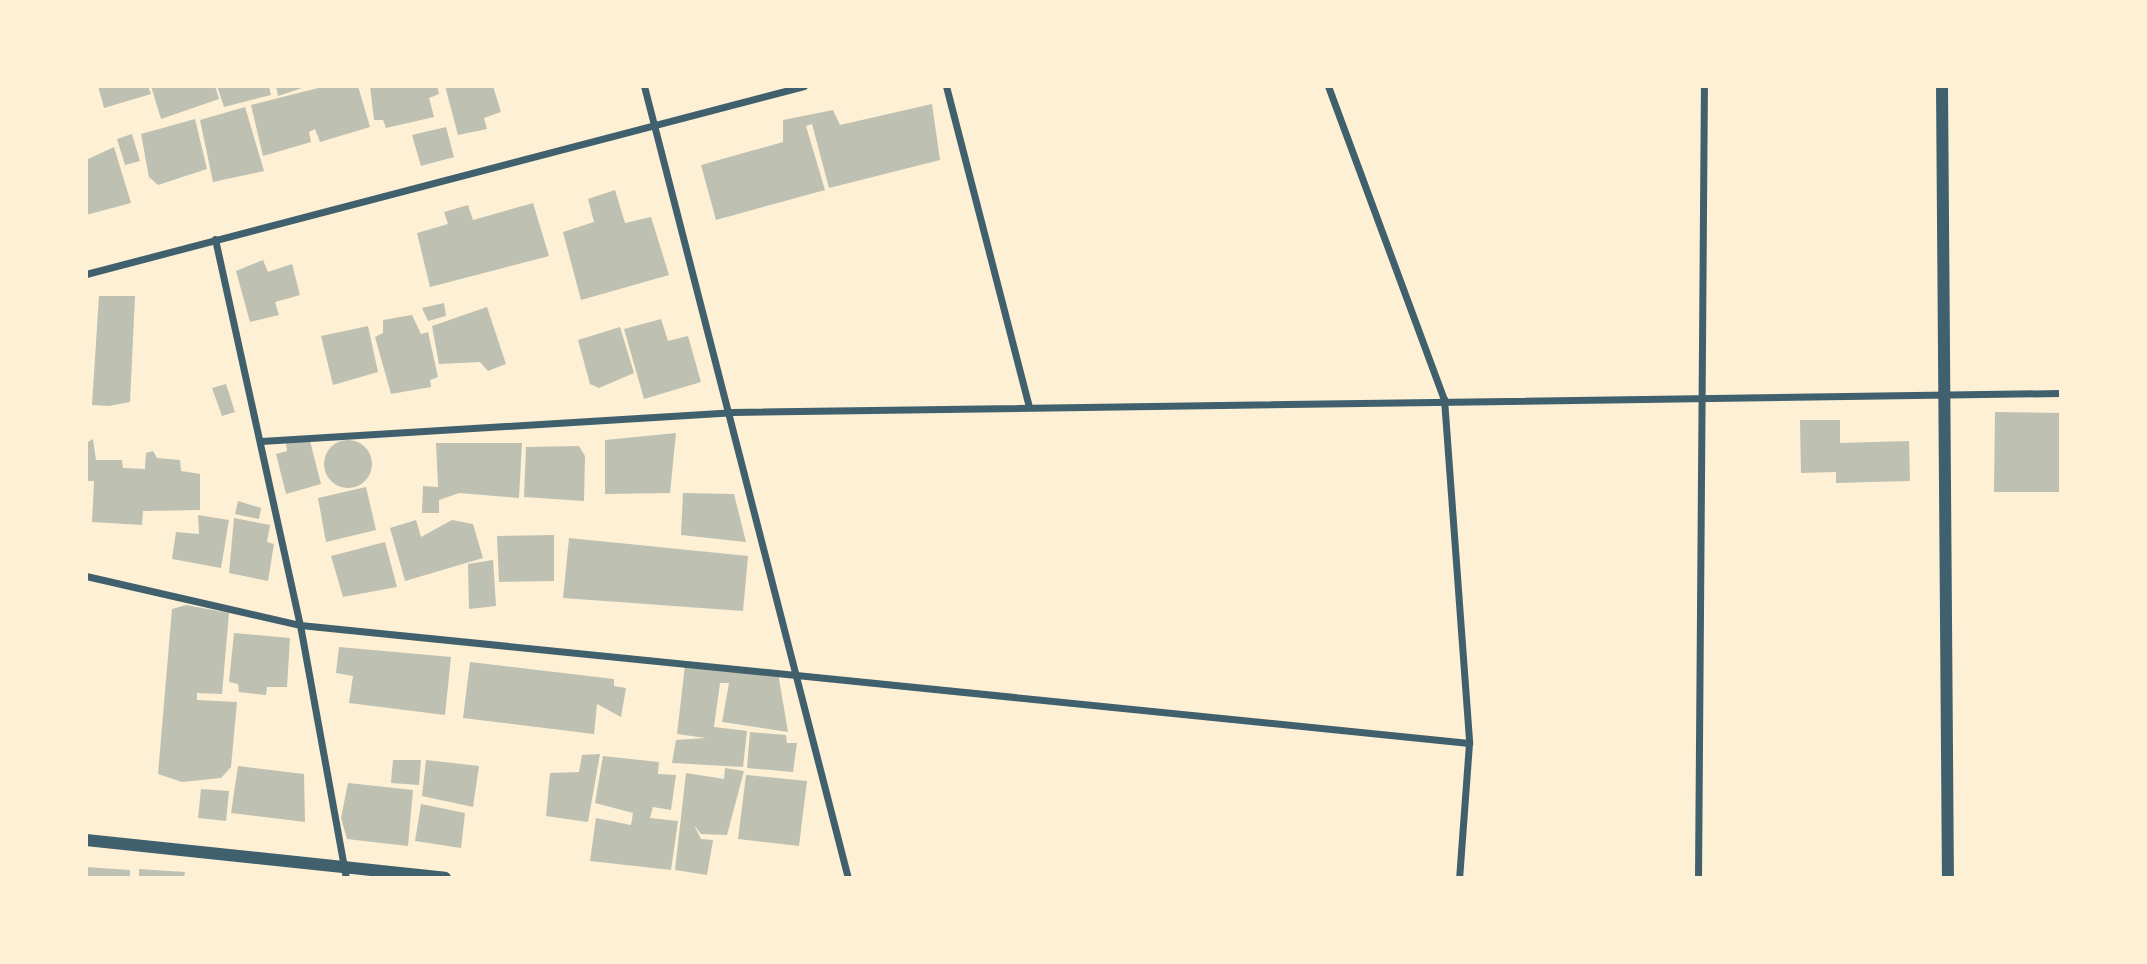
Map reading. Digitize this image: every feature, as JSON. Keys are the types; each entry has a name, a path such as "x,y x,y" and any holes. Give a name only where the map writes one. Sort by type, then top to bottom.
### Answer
{"street":[{"path":"644,86 732,412 848,878"},
{"path":"86,275 804,86"},
{"path":"946,86 1029,406"},
{"path":"1328,86 1444,399 1469,743 1459,878"},
{"path":"1698,878 1704,400 1704,86"},
{"path":"1942,86 1948,394 1948,878"},
{"path":"215,239 300,625 346,875"},
{"path":"261,441 732,412 1444,399 1704,400 2061,393"},
{"path":"86,576 300,625 797,672 1469,743"},
{"path":"86,841 346,875 445,878"}],"building":[{"path":"98,86 148,86 151,94 104,108"},
{"path":"151,86 215,86 219,99 161,119"},
{"path":"217,86 269,86 271,95 224,107"},
{"path":"276,86 308,86 278,96"},
{"path":"326,86 358,86 370,127 320,142 315,129 309,132 311,142 263,156 251,105"},
{"path":"370,86 437,86 439,94 429,98 434,117 386,128 383,120 374,120"},
{"path":"445,86 493,86 501,112 484,118 487,129 458,135"},
{"path":"932,104 940,160 829,188 812,124 806,126 825,190 716,220 701,165 783,142 783,120 833,110 840,125"},
{"path":"245,107 264,171 213,182 200,120"},
{"path":"195,119 207,169 158,185 149,177 141,134"},
{"path":"446,127 454,157 421,166 412,135"},
{"path":"132,134 140,161 125,165 117,139"},
{"path":"114,147 131,203 86,215 86,160"},
{"path":"615,190 625,223 651,217 669,275 581,300 563,232 594,222 588,199"},
{"path":"533,203 549,256 430,287 417,233 448,224 444,212 468,205 473,220"},
{"path":"263,260 268,272 292,264 300,295 275,302 279,315 250,322 236,271"},
{"path":"99,296 135,296 130,402 109,406 92,405"},
{"path":"444,303 446,316 428,321 422,308"},
{"path":"487,307 506,364 488,371 480,362 439,364 432,326"},
{"path":"412,315 421,334 428,332 438,377 430,380 431,387 391,394 375,337 383,333 383,320"},
{"path":"661,319 668,341 688,336 701,382 644,399 624,329"},
{"path":"368,326 378,372 333,385 321,336"},
{"path":"620,327 634,373 599,388 590,384 578,340"},
{"path":"226,384 235,412 222,416 212,388"},
{"path":"1995,412 2061,413 2061,492 1994,492"},
{"path":"1800,420 1840,420 1840,443 1909,441 1910,481 1836,483 1836,472 1801,473"},
{"path":"676,433 670,493 605,494 605,440"},
{"path":"93,439 96,460 122,460 123,468 145,469 146,453 153,451 157,458 180,460 181,471 200,474 200,510 143,511 142,525 92,522 94,481 86,481 86,443"},
{"path":"348,440 365,447 372,464 365,481 348,488 331,481 324,464 331,447"},
{"path":"310,441 321,484 286,494 276,454 287,451 286,443"},
{"path":"436,443 522,443 519,498 459,493 439,500 439,513 422,513 423,486 438,487"},
{"path":"579,446 585,456 584,501 524,497 526,447"},
{"path":"366,487 376,530 326,542 318,498"},
{"path":"683,493 734,494 746,542 681,535"},
{"path":"238,501 261,508 259,519 235,514"},
{"path":"198,515 229,520 221,568 172,559 176,532 199,534"},
{"path":"234,518 270,525 267,542 274,544 268,581 229,573"},
{"path":"416,520 421,537 452,520 473,524 483,558 405,581 390,528"},
{"path":"554,535 554,581 499,582 497,536"},
{"path":"569,538 748,556 743,611 563,598"},
{"path":"385,542 397,587 343,597 331,556"},
{"path":"493,560 496,606 469,609 468,564"},
{"path":"186,605 229,613 222,694 197,693 197,700 237,702 231,767 221,778 182,782 158,774 172,609"},
{"path":"234,633 290,638 287,687 267,687 266,695 239,692 238,684 229,682"},
{"path":"339,647 451,657 445,715 349,703 353,676 336,673"},
{"path":"470,662 614,679 614,686 626,688 621,717 597,704 594,734 463,718"},
{"path":"685,665 778,673 788,732 722,722 729,683 720,683 714,727 747,731 743,767 672,763 676,740 706,738 677,734"},
{"path":"750,732 786,735 787,743 797,743 793,772 747,768"},
{"path":"600,754 588,822 546,816 550,773 579,772 582,755"},
{"path":"603,756 659,762 658,774 676,775 671,810 653,807 650,818 678,821 671,870 590,861 596,818 631,825 633,813 595,803"},
{"path":"393,760 421,760 419,785 391,783"},
{"path":"426,760 479,766 473,807 422,796"},
{"path":"238,766 304,774 305,822 231,813"},
{"path":"725,768 744,771 727,835 701,834 694,825 701,839 713,840 707,875 675,870 686,773 724,779"},
{"path":"746,775 807,781 799,846 738,839"},
{"path":"348,783 413,790 408,846 347,839 341,818"},
{"path":"201,789 229,791 226,821 198,818"},
{"path":"421,804 465,813 461,848 415,841"},
{"path":"86,867 130,870 130,878 86,878"},
{"path":"139,869 185,872 184,878 139,878"}]}
